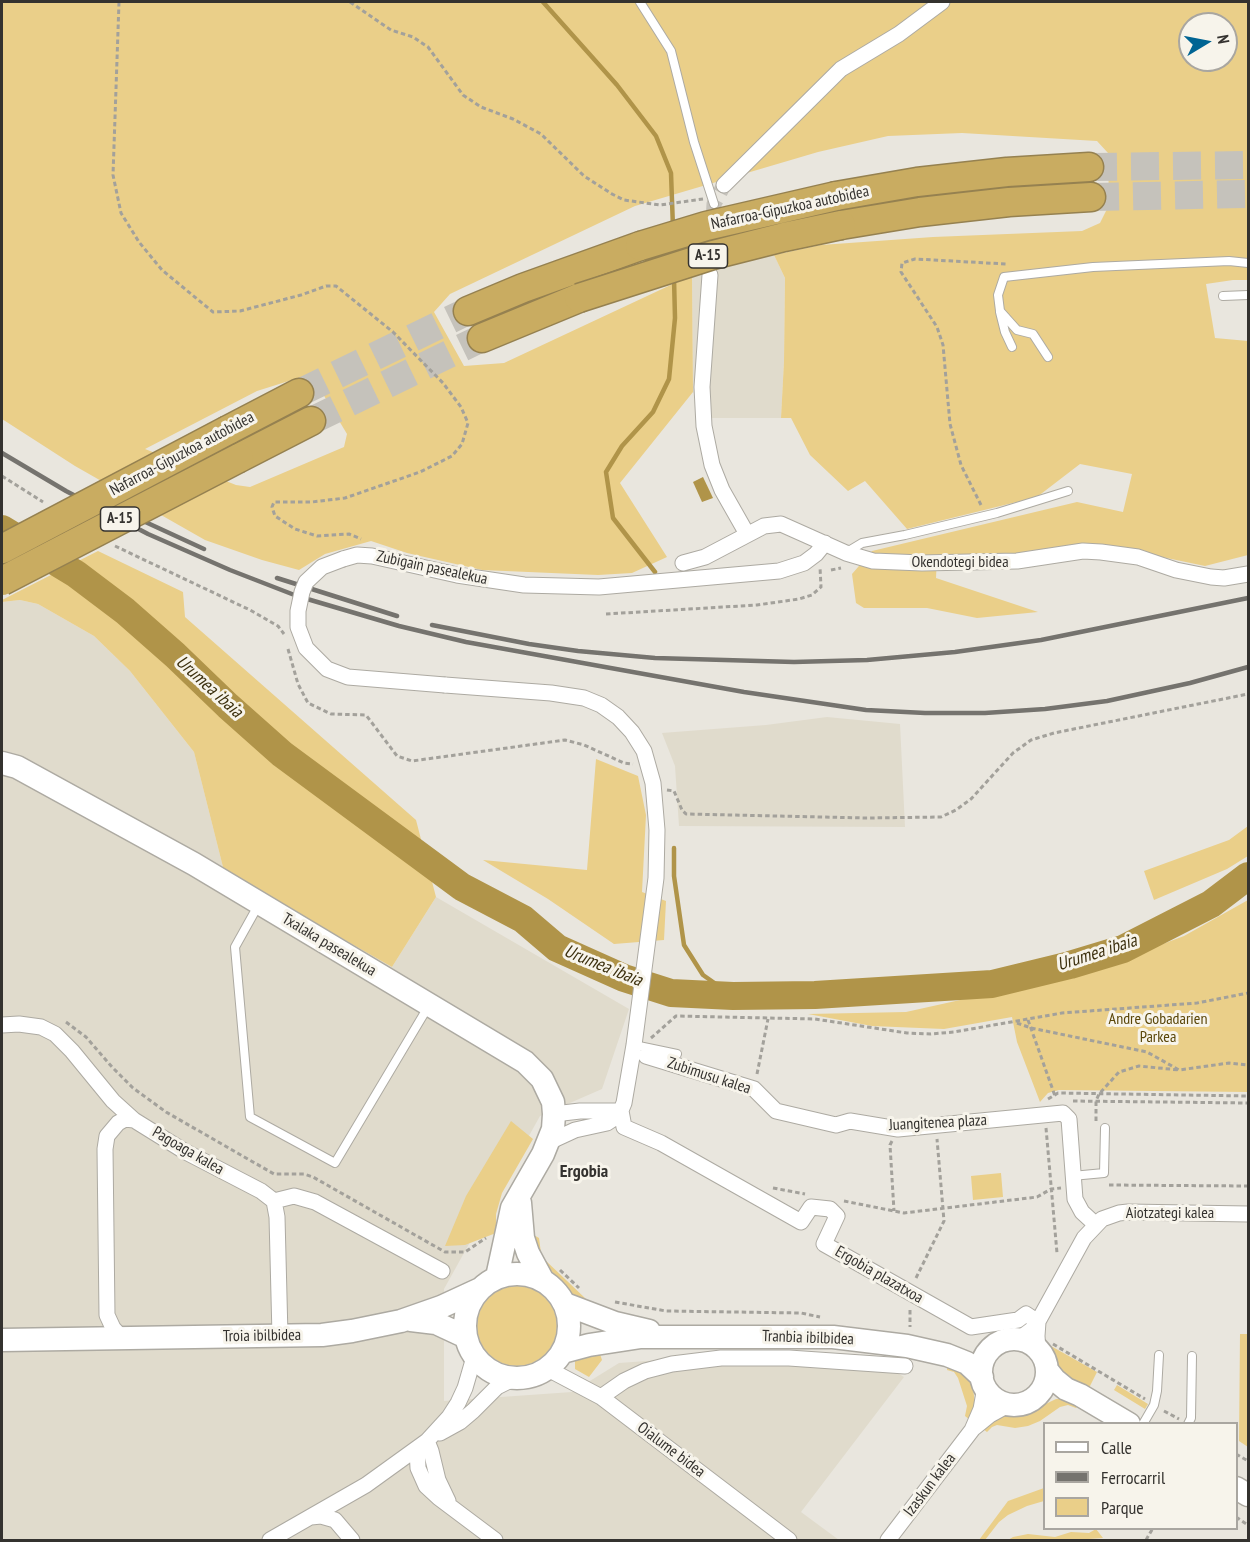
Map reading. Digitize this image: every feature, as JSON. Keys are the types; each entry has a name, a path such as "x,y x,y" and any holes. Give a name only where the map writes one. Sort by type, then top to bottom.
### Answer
{"highway":[{"name":"Nafarroa-Gipuzkoa autobidea","path":"468,311 523,288 640,246 718,223 836,196 916,182 1007,172 1089,167"},
{"name":"Nafarroa-Gipuzkoa autobidea","path":"482,338 579,298 713,255 841,225 920,212 1009,202 1091,203"},
{"name":"Nafarroa-Gipuzkoa autobidea","path":"2,549 299,393"},
{"name":"Nafarroa-Gipuzkoa autobidea","path":"2,581 311,421"}],"main road":[{"name":"Txalaka pasealekua","path":"2,763 18,767 194,864 525,1062 542,1079 553,1102 554,1114 549,1142 512,1208 507,1233 488,1283"},
{"name":"Txalaka pasealekua","path":"521,1192 520,1223 531,1260 551,1274"},
{"path":"521,1274 551,1274 552,1287 573,1297 570,1328 563,1352 548,1369 537,1375 513,1379 491,1372 470,1347 464,1327 468,1306 488,1283 521,1274"},
{"name":"Troia ibilbidea","path":"401,1321 441,1307 488,1283"},
{"name":"Tranbia ibilbidea","path":"573,1297 615,1323 668,1336"},
{"name":"Troia ibilbidea","path":"2,1340 332,1334 412,1320 436,1323 470,1347"},
{"name":"Tranbia ibilbidea","path":"563,1352 615,1340 668,1336 833,1337 907,1346 947,1355 966,1364 983,1382 991,1395 1010,1404"},
{"name":"Tranbia ibilbidea","path":"947,1355 970,1354 992,1348 1009,1339 1034,1353"},
{"path":"983,1382 983,1361 992,1348"},
{"path":"1034,1353 1055,1380 1066,1389 1126,1422"},
{"path":"1010,1404 1021,1404 1031,1400 1040,1393 1044,1386 1034,1353"},
{"path":"1040,1393 1066,1389"}],"street":[{"path":"724,185 842,69 942,2"},
{"path":"711,275 702,387 704,426 712,465 722,490 747,534"},
{"name":"Okendotegi bidea","path":"683,563 705,557 764,526 782,524 820,549 846,553 864,560 922,563 1017,561 1083,551 1138,557 1176,570 1211,577 1224,578 1248,574"},
{"name":"Zubigain pasealekua","path":"621,1112 640,1046 656,878 655,791 648,760 638,742 625,724 608,709 584,698 551,693 348,677 327,669 313,657 303,642 298,627 298,611 302,592 306,582 317,571 331,562 357,555 372,556 482,580 524,585 579,587 779,571 804,563 820,549"},
{"name":"Pagoaga kalea","path":"2,1025 19,1024 41,1027 55,1034 113,1101 134,1120 184,1151 261,1191 274,1201"},
{"name":"Zubimusu kalea","path":"640,1046 754,1089 776,1111 836,1125"},
{"path":"554,1114 580,1111 621,1112"},
{"path":"549,1142 575,1130 607,1123 621,1112"},
{"name":"Ergobia plazatxoa","path":"621,1112 624,1127 661,1143 801,1222 811,1207 830,1209 837,1216 824,1244 971,1326 1018,1320 1026,1314 1038,1322"},
{"name":"Juangitenea plaza","path":"836,1125 850,1121 898,1128 1063,1113 1069,1119 1072,1181"},
{"path":"122,1338 113,1328 107,1315 105,1149 107,1136 118,1123 125,1119 134,1120"},
{"path":"1034,1353 1038,1322 1084,1238 1095,1224 1082,1212 1075,1199 1072,1181"},
{"path":"280,1336 277,1209 274,1201 294,1196 315,1203 442,1271"},
{"name":"Aiotzategi kalea","path":"1095,1224 1110,1215 1128,1212 1248,1214"},
{"path":"422,1445 444,1423 458,1403 471,1373 470,1347"},
{"path":"601,1397 624,1381 645,1371 672,1364 721,1358 789,1358 905,1366"},
{"name":"Oialume bidea","path":"548,1369 601,1397 789,1540"},
{"path":"270,1540 366,1485 422,1445 460,1422 496,1388 513,1379"},
{"name":"Izaskun kalea","path":"972,1430 981,1408 983,1382"},
{"name":"Izaskun kalea","path":"888,1540 972,1430 990,1415 1010,1404"},
{"path":"422,1445 431,1451 438,1480 452,1508 495,1540"},
{"path":"309,1518 321,1516 335,1520 352,1540"}],"lane":[{"path":"640,2 671,51 694,142 714,204"},
{"path":"1012,347 1005,333 998,295 1004,277 1093,267 1229,261 1248,263"},
{"path":"1223,296 1248,295"},
{"path":"1000,311 1017,330 1033,334 1048,357"},
{"path":"846,553 862,543 997,513 1068,491"},
{"path":"259,903 235,947 250,1117 335,1163 430,1005"},
{"path":"640,1046 677,1054"},
{"path":"1072,1181 1104,1173 1106,1128"},
{"path":"1144,1422 1154,1405 1159,1355"},
{"path":"1189,1422 1191,1418 1192,1356"}],"path":[{"path":"119,2 113,175 121,213 139,242 162,270 213,312 240,311 301,295 326,285 336,286 393,332 443,383 461,407 468,423 462,444 452,456 420,472 345,498 312,502 274,502 272,507 274,516 284,523 317,536 349,534 361,539 370,547 372,556"},
{"path":"350,2 391,30 413,38 428,47 463,95 481,107 513,119 541,134 584,176 612,194 624,200 660,206 705,199 714,204"},
{"path":"986,514 961,465 950,424 943,345 937,327 901,272 902,262 915,258 1006,264"},
{"path":"2,476 45,503"},
{"path":"106,540 127,553 250,610 278,626 285,636"},
{"path":"606,614 757,605 812,595 821,587 820,549"},
{"path":"288,646 298,684 308,703 331,714 366,715 397,756 412,761 565,740 584,745 624,763 631,764 648,760"},
{"path":"655,791 674,791 686,814 867,818 941,817 971,799 1013,753 1031,740 1054,733 1248,694"},
{"path":"640,1046 676,1016 815,1019 931,1034 1062,1013 1197,1003 1248,993"},
{"path":"754,1089 768,1019"},
{"path":"1028,1019 1057,1101"},
{"path":"61,1020 86,1037 133,1088 166,1112 274,1174 304,1174 313,1177 445,1252 456,1254 465,1252 486,1238 507,1233"},
{"path":"1016,1022 1031,1028 1147,1052 1179,1070"},
{"path":"1096,1122 1096,1101 1112,1077 1128,1068 1139,1066 1179,1070 1229,1063 1248,1065"},
{"path":"1067,1101 1248,1103"},
{"path":"909,1292 945,1221 935,1125"},
{"path":"894,1211 890,1145 898,1128"},
{"path":"1095,1175 1095,1186 1111,1184 1248,1186"},
{"path":"835,1200 903,1213 1037,1197 1072,1181"},
{"path":"765,1186 812,1195"},
{"path":"551,1274 573,1297"},
{"path":"613,1301 666,1311 801,1313 823,1317"}],"shaded area":[{"path":"774,255 785,278 781,418 712,418 693,392 692,275 723,263"},
{"path":"703,477 713,498 702,502 693,482"},
{"path":"20,600 38,604 94,636 130,671 194,752 224,871 392,967 436,897 629,1009 602,1089 540,1116 444,1289 444,1401 572,1392 619,1363 769,1352 872,1357 904,1377 801,1512 839,1540 2,1540 2,602"},
{"path":"827,717 900,724 905,827 679,826 675,766 662,733 766,725"}],"green space":[{"path":"2,2 1248,2 1248,280 1206,284 1215,338 1248,341 1248,555 1205,566 1138,552 1015,557 937,557 936,578 1038,612 977,618 927,608 864,608 856,603 852,574 872,551 1077,502 1123,512 1132,474 1080,464 1037,497 907,529 865,481 848,491 810,455 791,418 781,418 785,278 774,255 821,245 933,237 1082,231 1100,223 1109,205 1108,153 1097,141 962,133 888,136 818,152 635,206 450,294 434,312 464,366 504,363 692,275 693,392 620,483 667,557 632,573 598,575 482,570 407,553 371,541 325,554 299,570 205,540 75,466 2,419","holes":["311,374 347,434 344,447 250,487 236,485 145,449 257,391"]},
{"path":"98,551 183,592 185,617 416,820 436,897 392,967 224,871 194,752 130,671 94,636 38,604 20,600 2,602"},
{"path":"596,759 638,776 646,815 642,892 666,901 664,940 614,944 548,899 483,860 587,870"},
{"path":"1248,826 1248,856 1227,869 1154,900 1144,871 1229,840"},
{"name":"Andre Gobadarien Parkea","path":"1248,900 1248,1092 1059,1090 1048,1093 1040,1102 1017,1042 1012,1017 944,1029 872,1026 808,1014 906,1012 1091,971 1184,936"},
{"path":"511,1121 533,1139 502,1193 496,1214 496,1233 465,1245 445,1246 466,1196"},
{"path":"1001,1173 1003,1197 973,1200 971,1176"},
{"path":"532,1234 539,1238 541,1253 545,1260 586,1299 584,1305 546,1265 537,1250"},
{"path":"517,1286 532,1289 545,1298 554,1311 557,1326 554,1341 545,1354 532,1363 517,1366 502,1363 489,1354 480,1341 477,1326 480,1311 489,1298 502,1289"},
{"path":"1240,1334 1248,1334 1248,1447 1239,1441"},
{"path":"1044,1342 1097,1372 1089,1388 1073,1380 1056,1367 1053,1356"},
{"path":"599,1351 602,1360 589,1377 575,1369 575,1360"},
{"path":"948,1363 972,1380 975,1404 970,1420 965,1416 967,1406 958,1378 954,1372 947,1370"},
{"path":"1117,1385 1148,1404 1145,1409 1114,1390"},
{"path":"1056,1399 1067,1399 1079,1403 1076,1408 1068,1405 1060,1407 1040,1421 1028,1426 1015,1428 997,1425 987,1432 983,1429 991,1420 1008,1414 1033,1410"},
{"path":"1043,1488 1043,1501 1008,1515 999,1522 985,1540 979,1540 1008,1501"},
{"path":"1097,1530 1103,1538 1008,1540 1028,1534 1055,1537 1071,1532 1089,1533"}],"waterway":[{"path":"543,2 617,85 656,136 671,173 673,228"},
{"path":"655,572 613,518 606,472 622,446 653,412 669,379 675,318 674,278"},
{"name":"Urumea ibaia","path":"2,529 76,574 125,611 282,754 462,887 523,919 557,948 624,978 671,993 733,996 815,995 992,984 1123,949 1211,904 1248,876"},
{"path":"674,848 674,876 684,945 703,975 733,996"}],"tunnel":[{"path":"1089,167 1248,165"},
{"path":"711,260 714,204 724,185"},
{"path":"1091,197 1248,194"},
{"path":"299,393 468,311"},
{"path":"311,421 482,338"}],"railway":[{"path":"2,453 66,491 148,534 297,596 399,626 466,642 744,692 866,710 985,713 1045,709 1107,701 1190,683 1248,667"},
{"path":"128,514 204,549"},
{"path":"277,578 397,616"},
{"path":"432,625 529,644 655,658 794,662 867,660 955,652 1041,640 1248,598"}],"district":[{"name":"Ergobia","path":"584,1172"}]}
